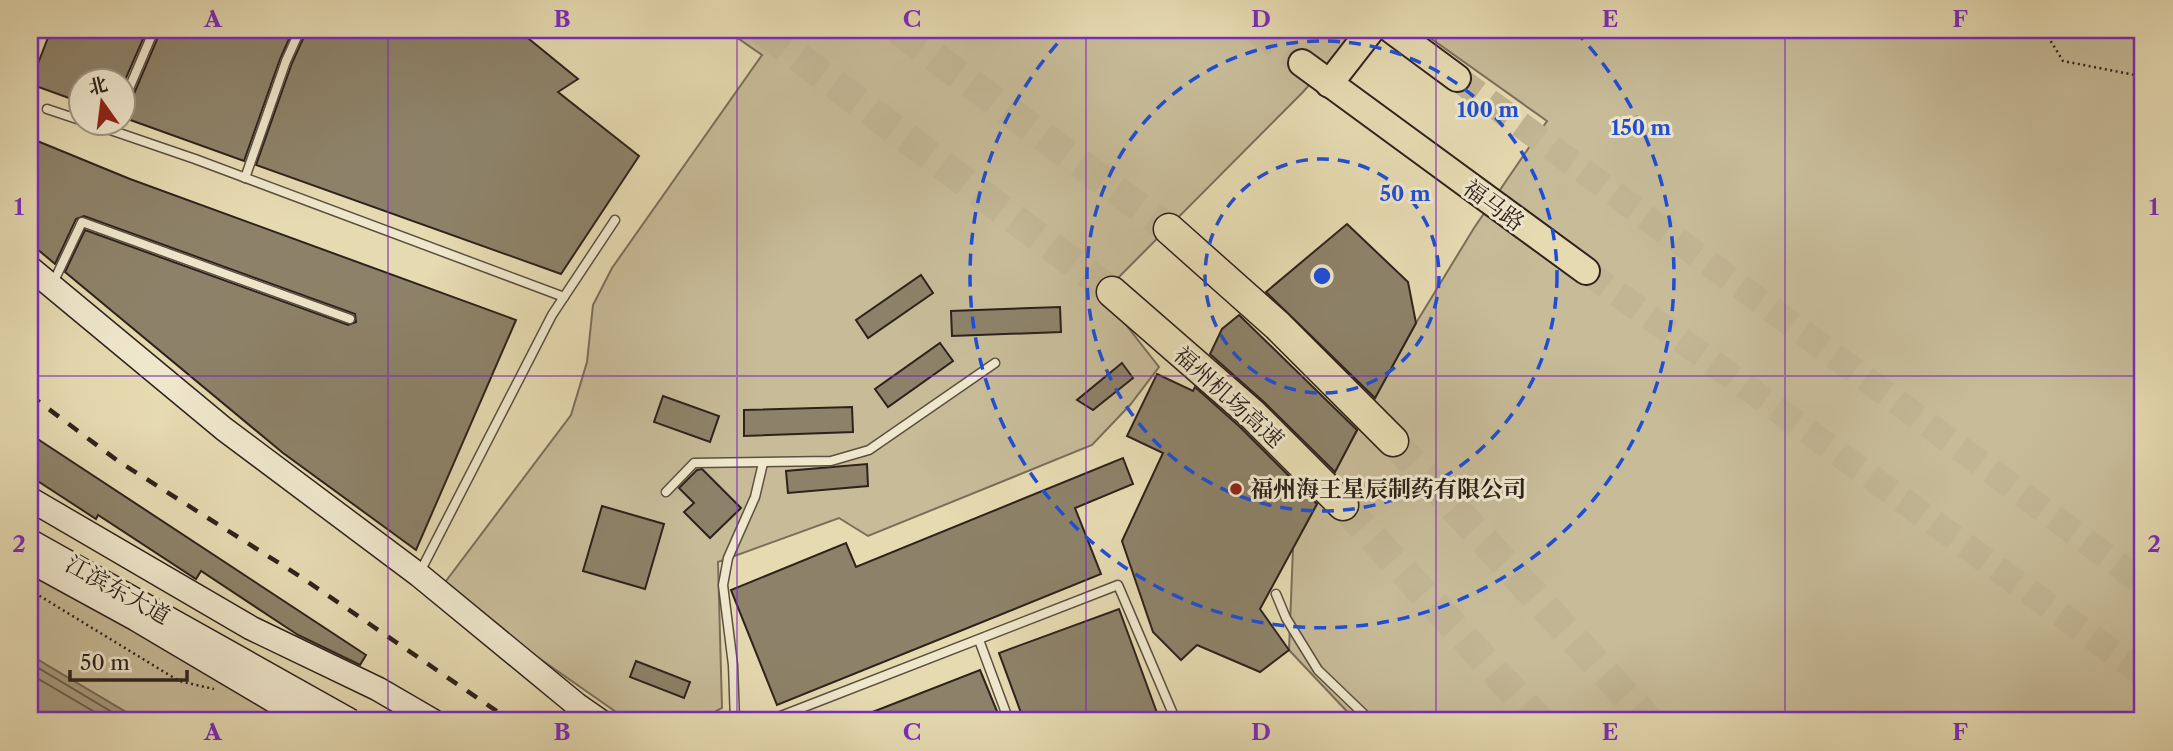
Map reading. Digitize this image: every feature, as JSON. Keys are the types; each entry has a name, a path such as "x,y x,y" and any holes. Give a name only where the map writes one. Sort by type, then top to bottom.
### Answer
{"highway":[{"path":"1170,229 1278,326 1393,441"},
{"name":"福州机场高速","path":"1112,292 1252,414 1343,505"}],"main road":[{"path":"1329,84 1371,30"},
{"path":"1392,30 1457,78"},
{"name":"福马路","path":"1302,63 1586,271"}],"street":[{"path":"30,268 224,429 419,575 600,721"},
{"path":"30,499 251,628 378,689 433,721"},
{"name":"江滨东大道","path":"30,541 351,721"},
{"path":"30,561 308,721"}],"lane":[{"path":"136,72 154,30"},
{"path":"245,178 286,61 300,30"},
{"path":"47,108 66,115"},
{"path":"136,136 564,297"},
{"path":"419,575 552,315 615,220"},
{"path":"52,286 82,222 350,319"},
{"path":"666,492 694,463 831,461 869,450 995,362"},
{"path":"735,721 733,665 723,585 728,558 755,497 763,463"},
{"path":"768,721 1118,586 1176,721"},
{"path":"1276,594 1286,618 1318,670 1371,721"},
{"path":"979,640 1009,721"}],"path":[{"path":"2033,30 2048,35 2063,61 2135,75 2143,80"},
{"path":"30,590 179,681 219,690"}],"shaded area":[{"path":"726,30 1359,30 1302,93 1102,294 1159,367 1130,405 1092,445 868,536 839,518 718,562 722,708 698,721 629,721 440,589 571,415 587,362 593,305 612,268 762,55"},
{"path":"1419,30 2143,30 2143,721 1356,721 1289,650 1293,548 1416,323 1474,228 1547,121"},
{"path":"30,572 294,721 141,721 30,655"}],"water":[{"path":"30,655 141,721 30,721"}],"building":[{"path":"51,30 147,30 131,66 66,66 66,97 30,84"},
{"path":"161,30 293,30 244,161 136,122 136,89"},
{"path":"307,30 518,30 578,79 558,92 639,156 561,274 256,165 292,63"},
{"path":"30,138 130,179 516,320 416,550 283,453 65,272 85,230 348,325 356,322 355,314 84,216 76,219 55,264 30,243"},
{"path":"1347,224 1408,282 1416,323 1375,398 1266,292"},
{"path":"921,275 933,293 868,338 856,320"},
{"path":"1060,307 1061,332 952,336 951,311"},
{"path":"1239,315 1357,430 1335,472 1264,402 1210,354 1222,329"},
{"path":"940,343 953,361 888,407 875,389"},
{"path":"1122,363 1133,378 1093,410 1077,400"},
{"path":"1157,374 1193,391 1195,387 1240,427 1317,504 1260,609 1289,650 1260,672 1197,645 1181,660 1153,632 1122,541 1163,453 1127,436"},
{"path":"663,396 719,416 710,442 654,422"},
{"path":"852,407 853,432 744,436 744,410"},
{"path":"30,434 366,655 360,665 298,635 201,571 196,579 98,515 96,519 30,476"},
{"path":"1123,458 1133,484 1075,508 1101,574 777,705 731,590 846,543 856,567"},
{"path":"867,464 868,486 788,493 786,471"},
{"path":"702,469 741,508 710,538 684,512 694,503 679,488 697,470"},
{"path":"602,506 664,524 645,589 583,571"},
{"path":"1119,609 1160,721 1024,721 999,653"},
{"path":"636,661 690,682 684,698 630,677"},
{"path":"980,670 1001,721 852,721 852,720"}],"tunnel":[{"path":"762,30 1112,292"},
{"path":"898,30 1169,229"},
{"path":"1255,30 1302,63"},
{"path":"1457,78 2143,583"},
{"path":"1586,271 2143,674"},
{"path":"1393,441 1649,721"},
{"path":"1343,505 1540,721"}],"railway":[{"path":"30,395 118,461 301,577 511,721"}],"place":[{"name":"福州海王星辰制药有限公司","path":"1236,489"}]}
